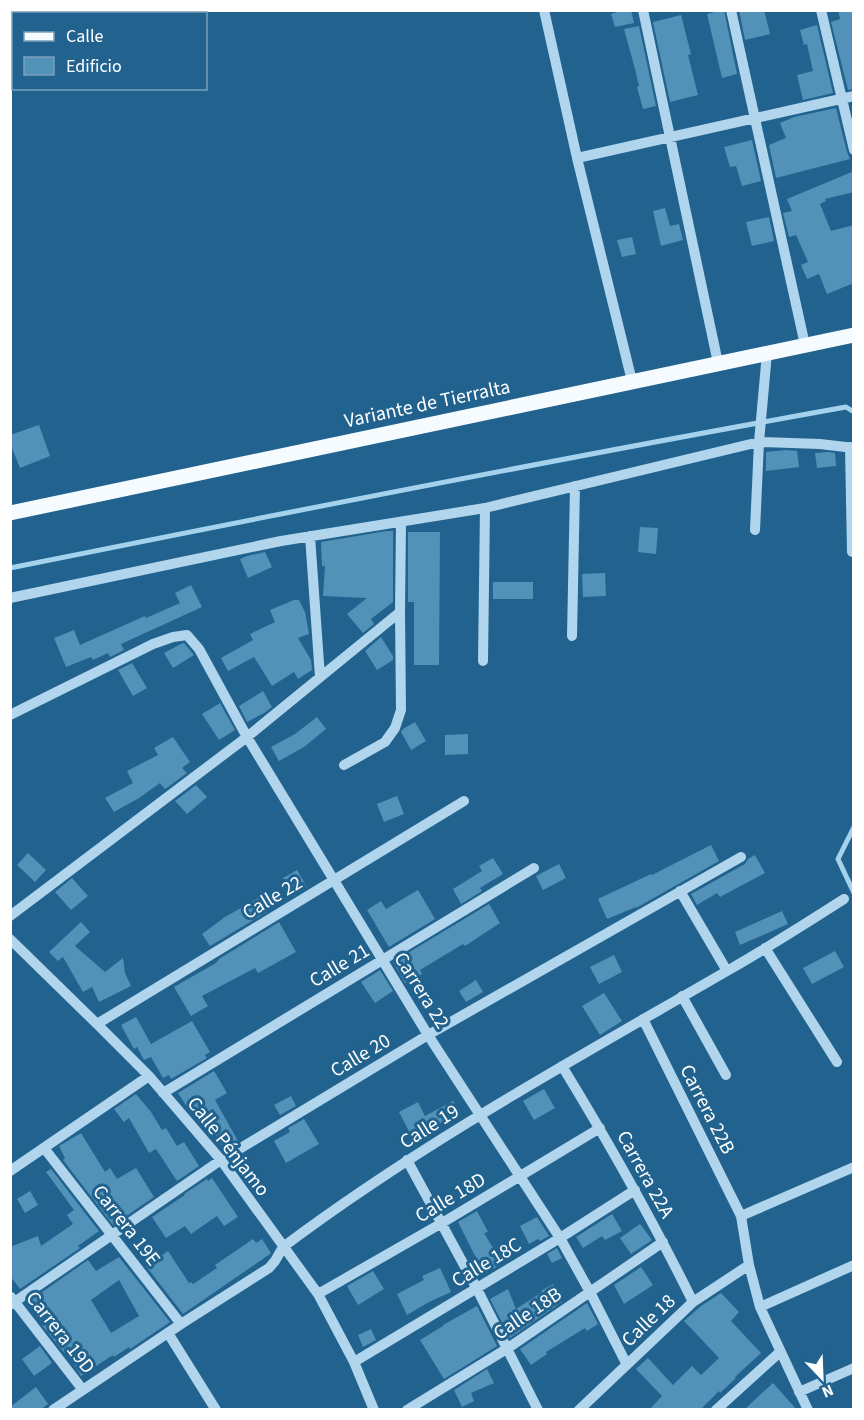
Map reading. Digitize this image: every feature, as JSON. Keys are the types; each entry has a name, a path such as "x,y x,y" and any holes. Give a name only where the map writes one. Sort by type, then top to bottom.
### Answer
{"main road":[{"name":"Variante de Tierralta","path":"10,513 854,335"}],"street":[{"path":"544,10 577,158 632,381"},
{"path":"644,10 718,363"},
{"path":"731,10 805,345"},
{"path":"821,10 854,150"},
{"path":"577,158 854,96"},
{"path":"755,530 759,442 767,353"},
{"path":"10,598 281,541 485,508 759,442 820,444 852,448 852,552"},
{"path":"573,636 575,486"},
{"path":"483,661 485,508"},
{"path":"344,765 385,742 395,728 401,710 401,522"},
{"path":"310,536 320,677"},
{"path":"10,916 247,738 400,612"},
{"name":"Carrera 22","path":"10,715 153,644 186,635 199,649 247,738 428,1035 560,1238 627,1365"},
{"name":"Calle 22","path":"97,1023 464,801"},
{"name":"Calle 20","path":"12,1301 220,1160 428,1035 741,857"},
{"name":"Calle 21","path":"163,1093 534,868"},
{"path":"680,891 727,971"},
{"name":"Calle 19","path":"53,1410 269,1268 283,1246 407,1160 562,1066 727,971 844,899"},
{"name":"Calle Pénjamo","path":"10,939 148,1076 220,1160 318,1294 354,1362 374,1410"},
{"path":"765,948 837,1062"},
{"path":"682,996 726,1075"},
{"name":"Carrera 22B","path":"643,1019 741,1216 749,1265 760,1307 808,1410"},
{"name":"Carrera 22A","path":"562,1066 635,1190 693,1302"},
{"path":"10,1171 148,1076"},
{"name":"Calle 18D","path":"318,1294 600,1128"},
{"name":"Carrera 19E","path":"44,1148 181,1324"},
{"path":"407,1160 477,1288 538,1410"},
{"path":"741,1216 854,1167"},
{"name":"Calle 18C","path":"354,1362 635,1190"},
{"name":"Calle 18B","path":"407,1410 508,1348 663,1242"},
{"name":"Calle 18","path":"579,1410 693,1302 749,1265"},
{"path":"760,1307 854,1265"},
{"name":"Carrera 19D","path":"12,1301 83,1390"},
{"path":"168,1333 216,1410"},
{"path":"716,1410 780,1352"},
{"path":"799,1392 854,1368"}],"building":[{"path":"631,10 634,23 615,27 611,14"},
{"path":"724,10 737,74 722,78 707,14"},
{"path":"739,10 764,10 770,34 745,40"},
{"path":"838,10 854,10 854,89 848,90 831,22 840,19"},
{"path":"681,15 698,95 670,102 653,22"},
{"path":"817,25 833,93 803,100 797,75 813,71 807,44 804,45 800,30"},
{"path":"639,26 656,106 643,109 624,29"},
{"path":"836,108 850,159 776,178 769,145 786,138 780,123 794,117"},
{"path":"752,140 761,181 742,186 736,166 730,167 724,147"},
{"path":"854,171 854,192 825,199 826,201 820,204 831,231 854,225 854,283 827,294 819,274 807,279 801,265 808,262 796,235 789,237 783,213 792,211 787,199"},
{"path":"665,208 670,226 679,224 683,240 661,246 653,211"},
{"path":"769,217 774,241 752,246 746,222"},
{"path":"632,237 636,254 622,257 617,240"},
{"path":"39,425 50,456 20,468 10,443 10,435"},
{"path":"797,451 799,467 766,471 766,452"},
{"path":"815,453 835,453 836,466 817,468"},
{"path":"640,527 658,528 656,554 638,552"},
{"path":"393,531 393,602 371,619 374,624 363,633 347,614 367,598 323,596 325,566 322,566 321,542"},
{"path":"408,532 440,532 439,665 414,665 414,602 408,602"},
{"path":"265,552 272,567 248,578 240,559"},
{"path":"605,573 606,596 583,597 582,574"},
{"path":"493,582 533,582 533,599 493,599"},
{"path":"191,585 202,607 121,644 124,650 110,657 108,653 93,660 91,657 66,667 54,638 74,630 80,645 180,603 175,593"},
{"path":"299,600 305,612 309,634 298,638 311,660 312,670 298,679 294,672 272,686 254,657 228,671 221,658 253,640 250,634 275,622 270,610"},
{"path":"381,637 393,656 393,660 377,670 365,651"},
{"path":"184,643 194,655 173,668 164,653"},
{"path":"132,663 147,688 133,696 118,670"},
{"path":"263,691 272,707 247,722 239,706"},
{"path":"220,703 235,730 219,740 202,714"},
{"path":"317,717 326,729 304,747 279,761 271,747 295,734"},
{"path":"415,722 426,741 411,750 401,732"},
{"path":"468,734 468,754 445,755 445,735"},
{"path":"173,737 190,762 182,768 187,773 165,789 160,783 114,812 105,798 133,783 127,771 158,755 154,748"},
{"path":"196,785 207,797 187,814 175,801"},
{"path":"397,796 404,814 384,822 377,804"},
{"path":"711,845 719,861 636,908 607,919 598,899"},
{"path":"28,853 46,870 35,882 17,865"},
{"path":"755,855 765,873 720,897 717,893 697,905 691,894 745,864"},
{"path":"493,858 503,874 480,888 482,891 461,904 453,889 482,871 479,866"},
{"path":"559,864 566,878 543,890 536,876"},
{"path":"297,870 307,887 293,896 283,878"},
{"path":"72,878 88,896 71,910 55,892"},
{"path":"418,890 435,919 389,947 367,910 381,901 386,909"},
{"path":"258,898 267,912 210,946 202,934 225,917"},
{"path":"489,904 500,923 465,946 463,944 420,970 422,974 405,983 393,962"},
{"path":"782,911 788,924 740,945 735,932"},
{"path":"81,922 90,932 75,946 105,972 123,958 125,973 131,986 99,1002 92,987 83,992 63,957 58,961 49,952"},
{"path":"279,922 296,952 258,973 255,968 202,996 208,1006 191,1016 174,987"},
{"path":"835,951 844,967 812,984 803,968"},
{"path":"614,955 622,972 599,984 590,967"},
{"path":"380,970 393,991 375,1003 361,982"},
{"path":"476,980 483,992 466,1002 459,991"},
{"path":"604,993 622,1021 600,1035 582,1006"},
{"path":"136,1017 151,1044 192,1021 210,1052 205,1055 207,1058 171,1079 169,1075 163,1078 151,1057 144,1060 137,1047 134,1049 121,1025"},
{"path":"214,1071 227,1093 215,1100 238,1141 224,1149 200,1108 191,1113 178,1093"},
{"path":"544,1089 555,1108 534,1120 523,1101"},
{"path":"136,1094 162,1130 166,1128 177,1146 184,1142 199,1166 177,1181 156,1149 149,1153 129,1118 124,1122 114,1109"},
{"path":"291,1096 296,1106 280,1115 274,1105"},
{"path":"453,1101 460,1113 431,1128 433,1131 414,1141 399,1112 418,1102 425,1116"},
{"path":"304,1119 319,1144 286,1163 274,1141 290,1132 288,1128"},
{"path":"81,1133 105,1172 110,1168 117,1179 136,1168 154,1197 113,1225 63,1160 65,1158 59,1146"},
{"path":"51,1169 99,1231 78,1246 80,1248 20,1289 10,1276 10,1247 38,1236 41,1246 73,1224 67,1215 74,1210 46,1172"},
{"path":"212,1178 238,1217 224,1226 217,1216 191,1234 185,1226 166,1238 152,1217 207,1179 208,1181"},
{"path":"30,1191 38,1205 25,1213 17,1199"},
{"path":"477,1211 488,1232 484,1233 501,1261 497,1264 498,1266 486,1273 458,1222"},
{"path":"612,1214 622,1231 605,1240 602,1236 583,1248 576,1237"},
{"path":"537,1217 549,1236 529,1244 520,1226"},
{"path":"640,1224 652,1240 631,1254 620,1238"},
{"path":"253,1239 256,1243 262,1239 271,1253 183,1314 146,1266 168,1251 189,1283 193,1284 217,1268 215,1265"},
{"path":"557,1248 562,1258 552,1263 547,1254"},
{"path":"119,1257 170,1322 130,1349 129,1347 114,1357 113,1355 81,1376 67,1352 65,1354 42,1325 28,1302 88,1260 96,1271","holes":["119,1280 139,1316 111,1333 91,1300"]},
{"path":"641,1267 653,1285 624,1304 614,1285"},
{"path":"440,1268 451,1292 407,1315 397,1294 424,1280 422,1276"},
{"path":"373,1271 384,1289 358,1305 347,1286"},
{"path":"553,1284 562,1302 510,1338 490,1299 508,1289 516,1309"},
{"path":"721,1293 739,1312 731,1321 761,1353 700,1410 649,1410 662,1396 636,1369 648,1358 673,1385 692,1366 701,1375 719,1358 684,1321"},
{"path":"587,1303 598,1324 587,1331 585,1328 546,1352 547,1354 531,1365 520,1349"},
{"path":"477,1306 497,1346 444,1379 420,1340"},
{"path":"371,1329 376,1340 363,1347 358,1335"},
{"path":"40,1346 52,1363 34,1376 22,1359"},
{"path":"487,1369 494,1383 471,1393 474,1401 462,1407 454,1390"},
{"path":"773,1383 797,1410 744,1410 762,1393"},
{"path":"36,1387 48,1404 40,1410 10,1410 10,1407"}],"waterway":[{"path":"10,568 741,426 846,407 854,412"},
{"path":"854,827 838,859 854,893"}]}
